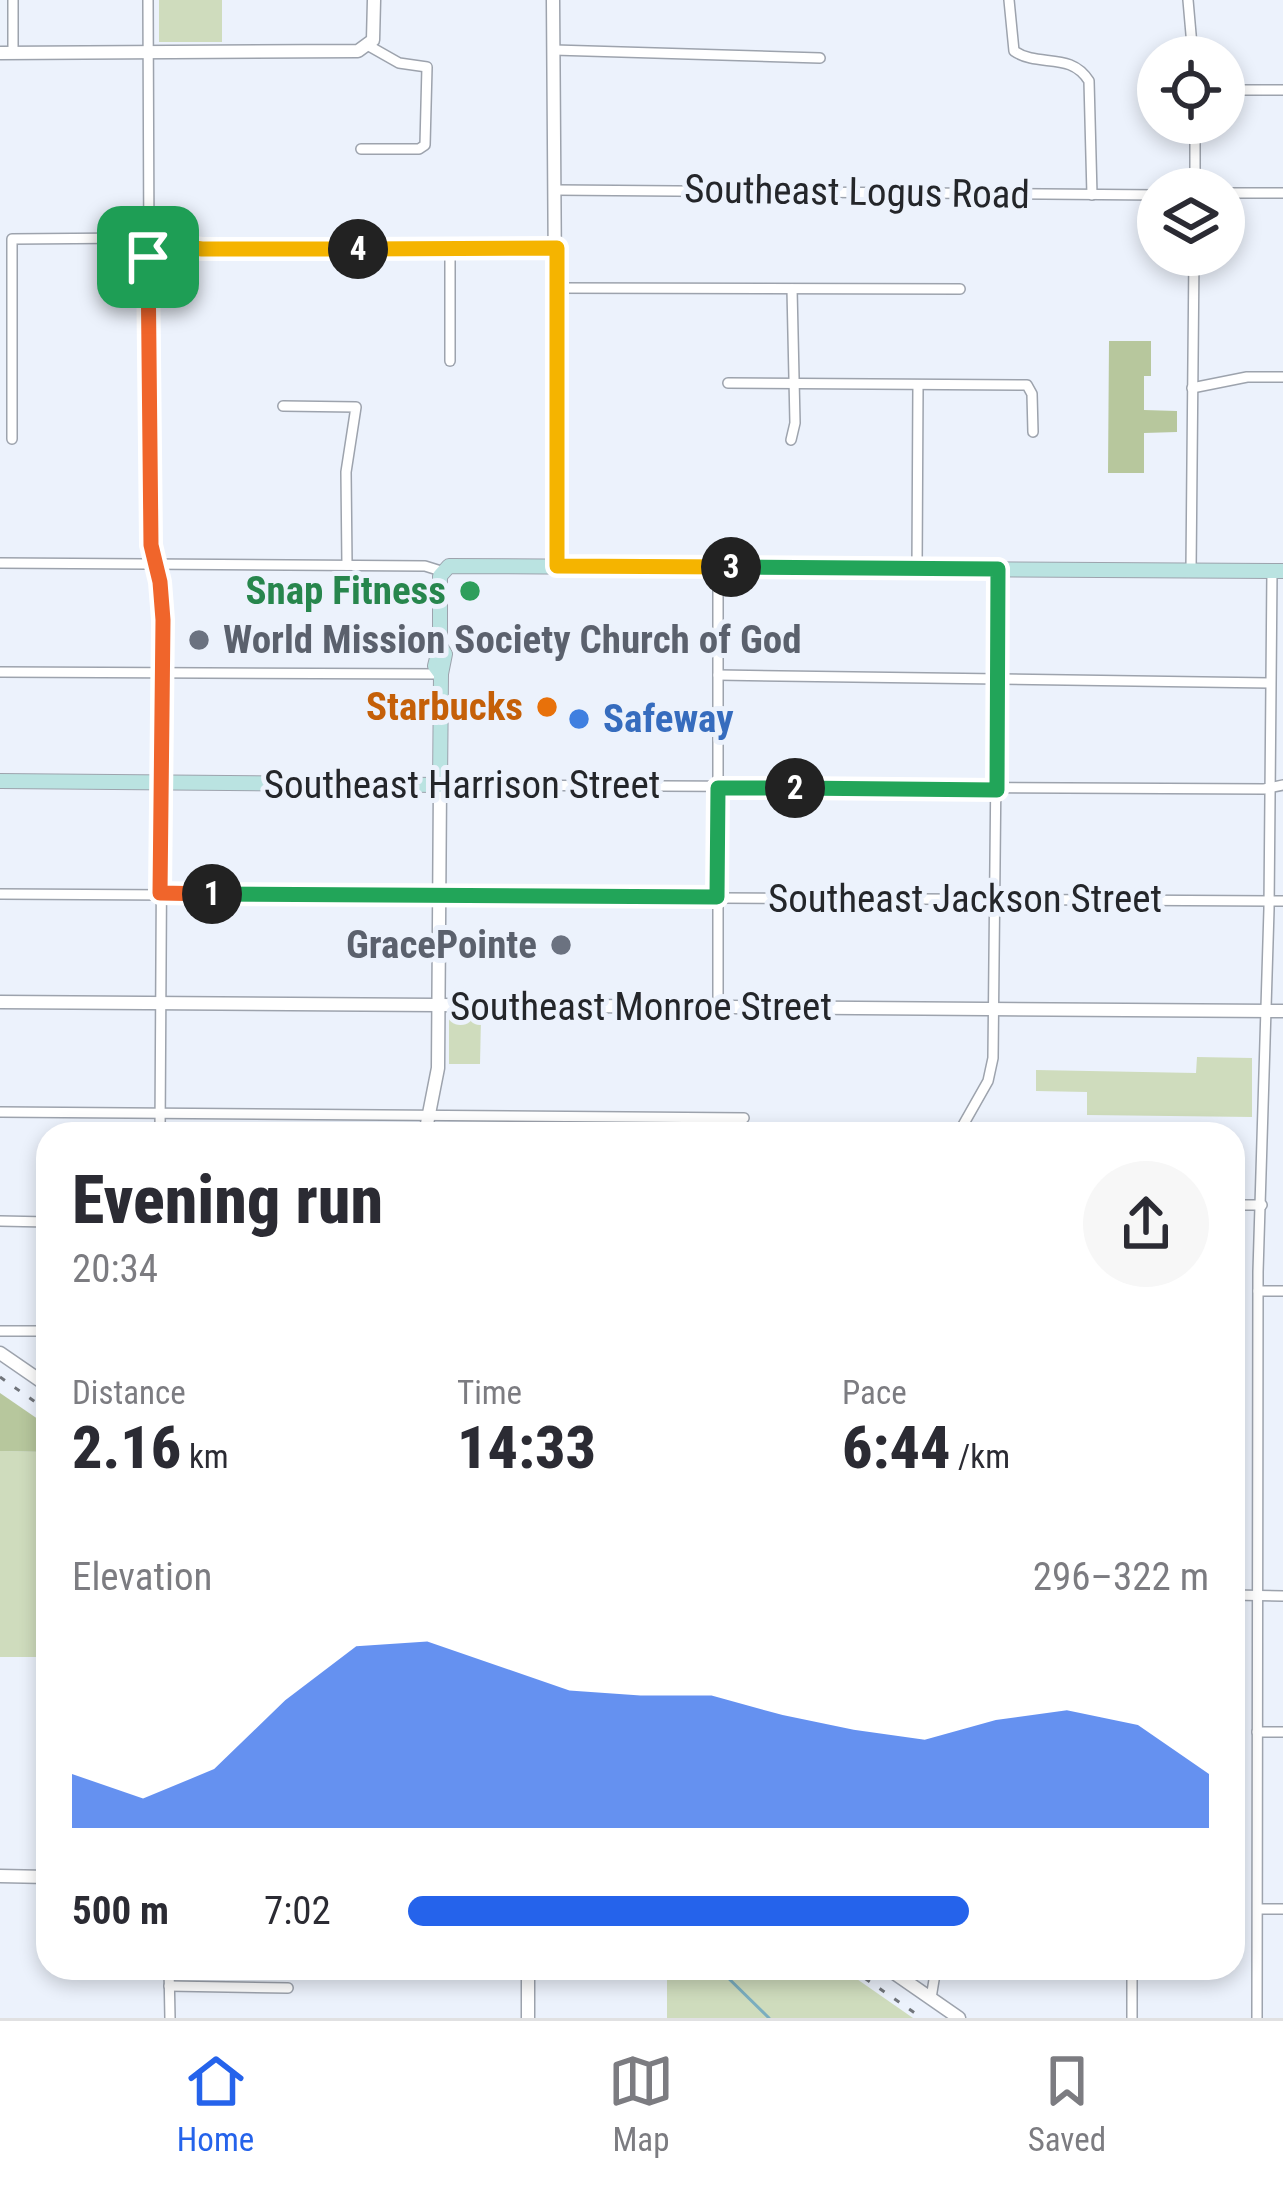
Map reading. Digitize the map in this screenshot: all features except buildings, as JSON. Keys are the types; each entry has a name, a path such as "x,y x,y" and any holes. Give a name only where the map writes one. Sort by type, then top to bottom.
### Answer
{"main road":[{"path":"440,785 440,674 435,666 440,646 440,571 449,566 1277,571"},
{"name":"Southeast Harrison Street","path":"0,781 440,785"}],"street":[{"path":"13,0 6,52 353,52 369,46 374,34 374,0"},
{"path":"148,0 150,506 162,605 163,672 160,1122"},
{"path":"553,0 557,566"},
{"path":"1010,0 1014,51 1021,57 1072,63 1089,81 1092,195"},
{"path":"1188,0 1191,36"},
{"path":"361,149 419,149 428,140 427,67 399,63 369,46"},
{"path":"554,50 820,58"},
{"path":"1245,91 1283,90"},
{"name":"Southeast Logus Road","path":"556,190 1137,195"},
{"path":"1245,193 1283,193"},
{"path":"12,439 12,238 135,238 202,249 557,248"},
{"path":"450,249 450,361"},
{"path":"1191,570 1194,276"},
{"path":"557,288 960,289"},
{"path":"791,440 795,423 793,289"},
{"path":"1192,388 1247,376 1283,377"},
{"path":"728,383 1027,385 1032,394 1034,432"},
{"path":"917,569 919,385"},
{"path":"283,406 356,406 346,472 346,566"},
{"path":"0,563 425,566 440,571"},
{"path":"718,567 718,1007"},
{"path":"964,1122 992,1071 998,569"},
{"path":"1257,2018 1258,1291 1270,683 1277,571"},
{"path":"0,672 440,674"},
{"path":"718,675 1270,683"},
{"path":"428,1122 438,1078 440,785"},
{"name":"Southeast Harrison Street","path":"440,785 997,790 1269,789 1283,785"},
{"name":"Southeast Jackson Street","path":"0,894 1283,901"},
{"name":"Southeast Monroe Street","path":"0,1002 1283,1011"},
{"path":"0,1112 744,1118"},
{"path":"1245,1205 1262,1205"},
{"path":"0,1221 36,1222"},
{"path":"1258,1291 1283,1291"},
{"path":"0,1330 36,1331"},
{"path":"0,1353 36,1378"},
{"path":"1245,1595 1283,1596"},
{"path":"1257,1732 1283,1732"},
{"path":"0,1876 36,1877"},
{"path":"1258,1909 1283,1909"},
{"path":"170,1980 170,2018"},
{"path":"528,1980 528,2018"},
{"path":"905,1980 959,2018"},
{"path":"931,1998 934,1980"},
{"path":"1132,1980 1132,2018"},
{"path":"170,1986 288,1988"}],"green space":[{"path":"159,0 222,0 222,42 159,42"},
{"path":"1109,341 1151,341 1144,410 1177,411 1177,432 1144,433 1144,473 1108,473"},
{"path":"449,1017 481,1018 480,1064 449,1064"},
{"path":"1197,1057 1252,1058 1252,1117 1087,1115 1087,1092 1036,1091 1036,1070 1196,1073"},
{"path":"0,1393 36,1418 36,1452 0,1451"},
{"path":"0,1451 36,1452 36,1657 0,1657"},
{"path":"667,1980 858,1980 913,2018 667,2018"}],"waterway":[{"path":"730,1980 769,2018"}],"railway":[{"path":"0,1377 36,1402"},
{"path":"867,1980 922,2018"}],"place":[{"name":"Snap Fitness","path":"470,591"},
{"name":"World Mission Society Church of God","path":"199,640"},
{"name":"Starbucks","path":"547,707"},
{"name":"Safeway","path":"579,719"},
{"name":"GracePointe","path":"561,945"}],"route":[{"path":"148,242 202,249 557,248 557,566 998,569 997,790 718,788 717,897 160,893 163,620 151,545 148,257 148,242"}]}
